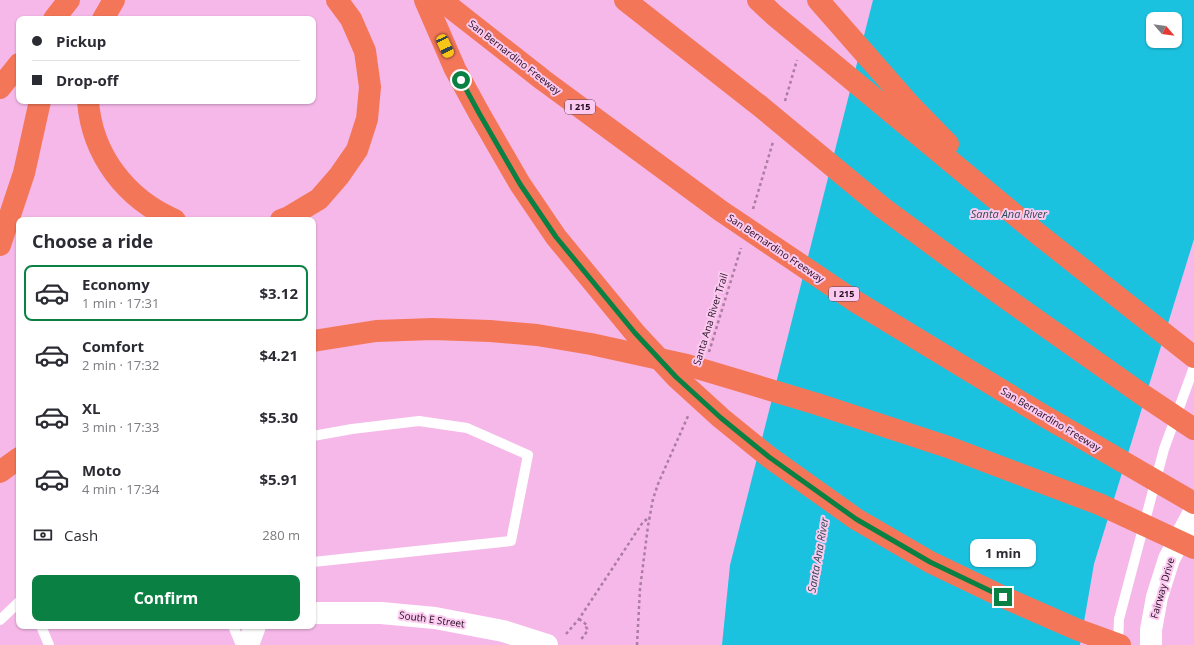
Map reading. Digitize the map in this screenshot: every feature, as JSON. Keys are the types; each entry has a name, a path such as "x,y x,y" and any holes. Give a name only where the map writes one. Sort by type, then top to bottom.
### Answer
{"highway":[{"path":"53,0 53,16"},
{"path":"56,16 69,0"},
{"path":"106,16 114,0"},
{"path":"289,217 318,199 339,176 357,150 367,119 370,87 365,52 351,19 337,0"},
{"path":"425,0 456,69 479,113 520,184 556,237 635,333 676,377 721,418 769,457 856,519 930,562 1003,597 1076,629 1119,645"},
{"name":"San Bernardino Freeway","path":"441,0 543,80 721,211 860,304 1039,413 1194,502"},
{"path":"625,0 760,106 883,208 997,292 1140,393 1194,429"},
{"path":"758,0 774,15 1038,234 1194,357"},
{"path":"818,0 910,105 1038,234"},
{"path":"0,88 16,68"},
{"path":"0,244 24,173 39,104"},
{"path":"88,104 97,142 110,168 127,188 149,206 169,217"},
{"path":"316,341 376,331 433,329 490,331 537,335 591,344 687,365 817,404 948,447 1099,504 1194,548"},
{"path":"0,472 16,460"}],"main road":[{"name":"Fairway Drive","path":"1151,645 1150,630 1157,597 1169,559 1194,512"},
{"name":"South E Street","path":"316,613 381,613 435,618 503,631 547,645"},
{"path":"248,645 254,629"}],"lane":[{"path":"1119,645 1119,619 1164,449 1194,367"},
{"path":"316,435 352,429 419,421 467,428 528,455 511,540 316,562"},
{"path":"0,620 16,605"},
{"path":"42,629 49,645"},
{"path":"234,629 241,645"}],"path":[{"path":"783,107 800,54"},
{"path":"751,214 774,138"},
{"name":"Santa Ana River Trail","path":"707,359 742,245"},
{"path":"637,645 640,589 653,499 689,411"},
{"path":"566,634 578,619 642,522 650,517"},
{"path":"578,619 587,625 586,627 588,630 580,640"}],"water":[{"name":"Santa Ana River","path":"873,0 1194,0 1194,239 1094,564 1080,645 722,645 730,565"}],"route":[{"path":"461,80 520,184 556,237 635,333 676,377 721,418 769,457 856,519 930,562 1003,597"}]}
